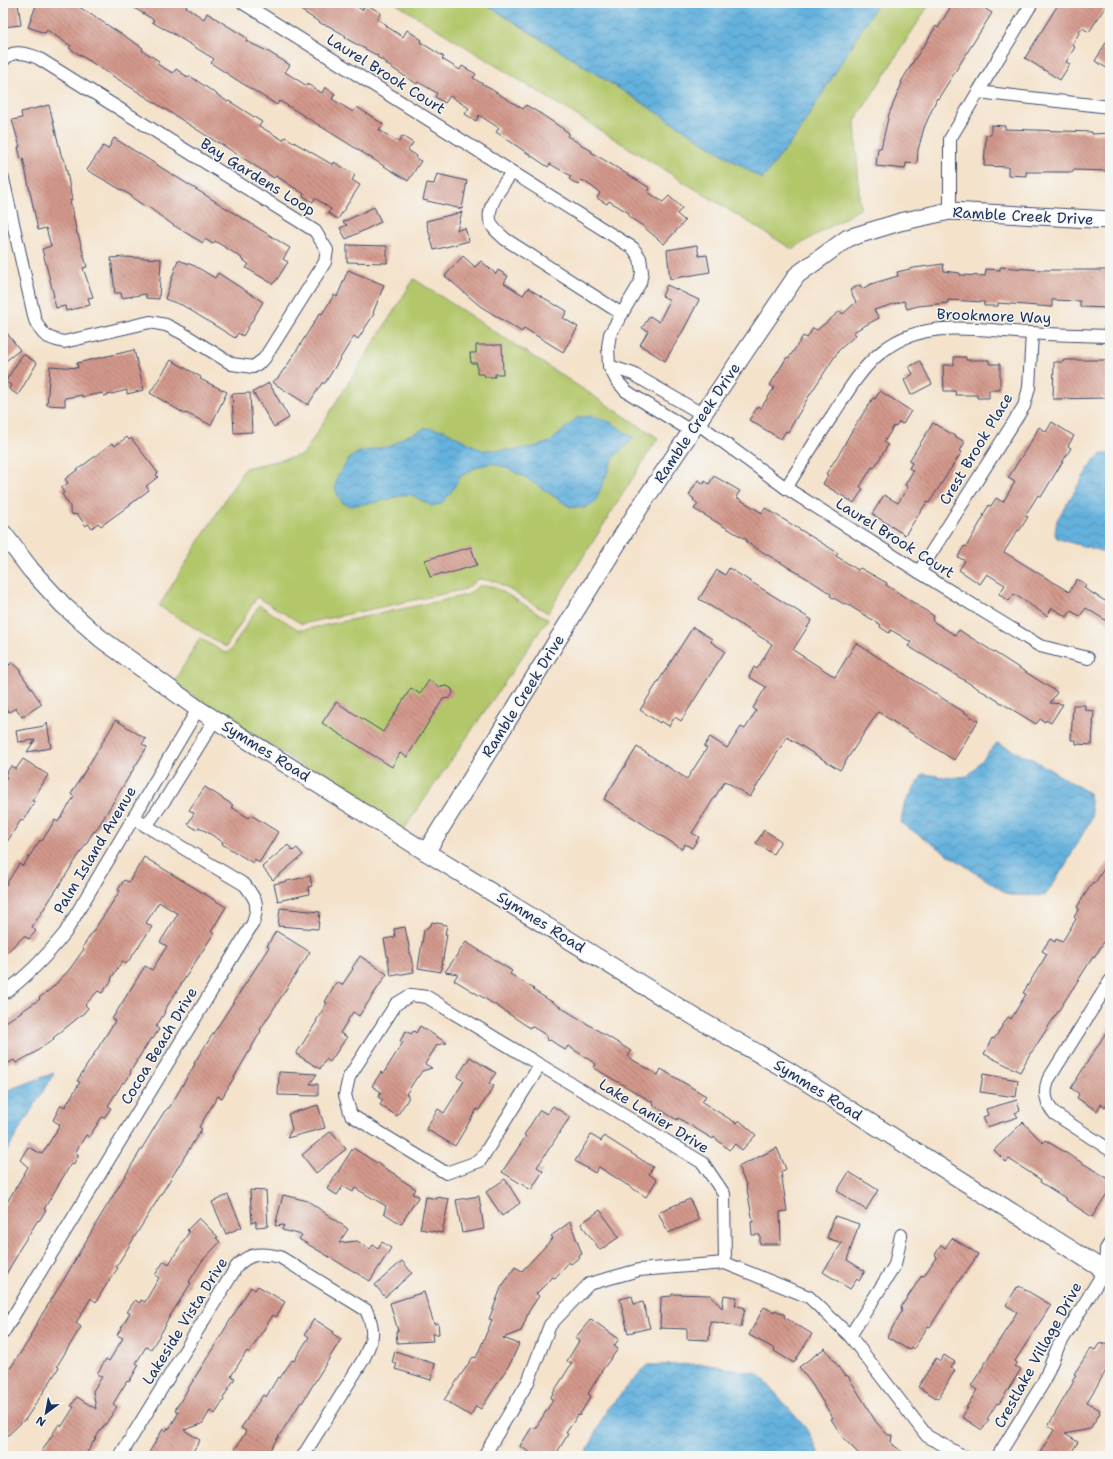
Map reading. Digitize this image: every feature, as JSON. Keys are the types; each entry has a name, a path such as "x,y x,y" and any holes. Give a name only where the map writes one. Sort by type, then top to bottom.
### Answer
{"street":[{"name":"Laurel Brook Court","path":"243,3 633,248 640,258 642,272 640,284 610,334 608,347 609,366 626,391 697,423"},
{"path":"950,211 950,139 1032,3"},
{"name":"Bay Gardens Loop","path":"3,61 5,57 16,53 28,54 38,58 315,231 327,250 325,262 264,359 253,366 232,364 182,333 166,325 150,322 64,342 53,339 41,332 35,320 3,179"},
{"path":"978,92 1110,107"},
{"path":"512,172 492,205 490,220 495,230 505,239 622,314"},
{"name":"Ramble Creek Drive","path":"426,852 640,507 797,275 848,238 900,222 950,211 1110,220"},
{"name":"Brookmore Way","path":"786,488 849,389 864,369 884,349 904,338 923,332 944,328 1110,336"},
{"name":"Crest Brook Place","path":"919,572 1024,406 1029,388 1032,333"},
{"name":"Laurel Brook Court","path":"609,366 633,374 786,488 1040,646 1088,658"},
{"name":"Symmes Road","path":"3,533 30,570 63,605 100,638 198,709 426,852 789,1072 1108,1270"},
{"name":"Palm Island Avenue","path":"3,994 24,978 48,955 65,932 198,709"},
{"name":"Palm Island Avenue","path":"146,826 174,786 215,719"},
{"path":"158,777 174,786"},
{"name":"Cocoa Beach Drive","path":"3,1333 252,923 257,910 254,896 245,885 133,818"},
{"path":"1110,982 1048,1080 1045,1089 1049,1107 1055,1114 1110,1150"},
{"name":"Lake Lanier Drive","path":"540,1065 480,1161 446,1174 351,1115 345,1095 348,1076 396,1004 411,995 427,997 703,1163 724,1194 725,1263"},
{"path":"850,1336 894,1265 901,1235"},
{"name":"Crestlake Village Drive","path":"998,1456 1043,1383 1058,1346 1108,1270 1106,1249 1110,1243"},
{"name":"Lakeside Vista Drive","path":"120,1456 237,1266 243,1260 254,1255 267,1254 280,1257 366,1310 373,1332 370,1346 363,1360 303,1456"},
{"path":"484,1456 528,1382 550,1325 589,1284 639,1270 725,1263 809,1297 850,1336 927,1436 963,1456"}],"green space":[{"path":"395,3 484,3 762,179 796,136 878,3 930,3 855,121 860,209 792,249"},
{"path":"414,279 658,438 548,613 495,581 478,579 466,589 302,624 257,597 226,647 159,606 245,468 303,455"},
{"path":"479,586 493,586 548,619 404,829 218,713 174,682 200,638 223,652 226,653 230,651 259,605 299,630 303,630 467,595"}],"water":[{"path":"484,3 878,3 796,136 762,179"},
{"path":"592,416 608,421 633,437 631,441 614,457 595,502 584,508 570,507 525,477 507,468 491,463 475,468 460,477 452,491 441,504 432,506 410,494 387,500 351,506 343,503 338,496 335,487 337,477 349,459 357,453 391,446 402,438 426,428 444,430 482,450 515,450 534,447 550,442 577,418"},
{"path":"1102,454 1110,454 1110,553 1068,542 1057,538 1055,534 1057,520 1095,459"},
{"path":"997,743 1032,759 1089,793 1092,817 1066,864 1045,896 1009,895 901,823 904,805 923,774 951,778 968,776"},
{"path":"54,1073 3,1157 3,1092"},
{"path":"703,1364 759,1374 809,1432 820,1456 585,1456 607,1409 647,1365"}],"building":[{"path":"3,3 18,3 21,25 3,27"},
{"path":"37,3 73,3 143,48 142,50 159,61 157,64 173,73 176,69 189,78 190,76 228,102 229,101 262,122 259,126 283,140 285,137 333,165 334,162 355,175 352,180 360,185 338,219 328,213 331,209 315,198 313,202 303,196 304,194 276,176 274,178 218,143 69,48 71,46 47,30 45,33 28,27"},
{"path":"126,3 188,3 186,7 204,19 207,13 247,38 246,41 267,51 290,65 285,72 307,86 307,84 322,93 325,87 335,94 332,99 353,112 357,107 383,124 379,130 399,142 402,136 413,143 408,150 417,156 416,158 421,161 408,181 285,104 279,101 277,105 240,82 211,63 214,59 152,22 154,20"},
{"path":"290,3 351,3 362,10 366,4 381,13 377,19 387,25 386,26 403,37 407,30 422,40 420,42 444,57 442,59 460,70 462,66 476,74 473,78 523,109 526,105 541,114 569,133 567,136 650,188 648,192 663,202 669,196 682,208 677,214 685,221 664,244 628,216 629,213 609,201 607,204 597,198 600,193 582,180 578,185 569,179 571,176 550,164 548,167 496,132 499,128 479,115 476,121 465,114 469,108 450,96 445,103 435,97 437,93 418,82 417,84 386,64 387,63 377,57 378,56 345,38 346,36 329,26 322,24"},
{"path":"953,3 987,3 984,8 992,13 938,99 937,98 924,128 918,150 917,164 906,163 905,169 876,166 878,148 881,148 889,114 902,83 901,82 936,26 938,28"},
{"path":"1059,3 1108,3 1089,32 1082,28 1072,45 1075,47 1066,62 1070,64 1060,80 1025,58"},
{"path":"1110,36 1110,70 1095,61"},
{"path":"49,105 62,158 64,158 77,234 87,267 83,268 93,297 88,298 90,305 66,311 65,306 56,308 42,249 51,246 46,228 38,230 23,158 21,159 18,147 20,147 12,120 22,118 21,112"},
{"path":"991,125 1005,126 1005,129 1092,132 1092,134 1110,133 1110,171 1073,170 1073,172 1026,172 1026,176 1008,175 1008,167 984,166 986,135 991,135"},
{"path":"114,138 290,248 283,259 288,262 276,281 273,284 246,268 249,264 215,241 213,244 205,239 203,243 173,225 147,206 146,207 131,197 132,196 87,170 103,146 108,149"},
{"path":"437,174 467,181 462,209 423,200 427,183 434,184"},
{"path":"374,207 381,222 346,239 340,228 347,225 343,222"},
{"path":"462,212 457,230 465,228 469,241 434,250 426,221"},
{"path":"347,245 387,246 387,263 347,262"},
{"path":"697,245 699,256 707,255 710,272 670,279 667,250"},
{"path":"463,256 475,267 481,261 496,274 498,270 508,276 504,283 523,295 528,288 567,311 563,318 578,327 563,352 524,328 522,332 480,306 445,276"},
{"path":"124,257 161,259 159,299 146,298 146,294 122,298 121,293 115,293 111,258"},
{"path":"178,260 195,266 215,278 218,273 263,302 243,336 238,333 235,338 182,305 165,299"},
{"path":"943,264 944,271 960,273 960,275 985,276 986,269 1000,270 1000,267 1040,270 1110,270 1110,308 1080,307 1080,301 1052,300 1052,307 998,303 998,306 984,306 984,302 948,300 948,303 918,306 907,309 904,301 874,310 879,318 853,332 856,335 839,350 788,432 786,431 781,439 749,420 758,406 761,408 774,388 770,385 787,357 789,358 803,336 807,338 813,328 817,330 840,311 843,314 856,302 850,290 860,285 862,289 871,284 898,276 897,272"},
{"path":"348,270 384,285 373,313 374,314 358,339 354,336 325,383 322,383 308,405 272,382 278,378 285,369 320,313 322,314 334,295 337,297"},
{"path":"667,285 699,300 665,361 640,345 648,331 642,328 650,316 659,322 670,300 662,296"},
{"path":"3,328 20,350 3,363"},
{"path":"476,345 502,345 503,374 495,374 495,377 485,377 484,374 477,374 477,363 471,363 470,353 476,353"},
{"path":"134,350 144,390 127,394 127,390 104,396 103,393 82,397 82,395 65,398 65,406 47,405 50,366 78,368 77,363"},
{"path":"23,354 37,363 18,395 9,389 11,385 5,382"},
{"path":"954,357 966,357 966,360 989,360 989,364 1000,364 1000,390 989,390 989,398 977,398 977,395 956,395 955,391 944,391 943,365 954,365"},
{"path":"171,360 201,377 200,379 227,392 211,425 186,413 185,414 150,393"},
{"path":"1064,360 1106,360 1106,398 1053,399 1054,362 1063,362"},
{"path":"920,361 932,384 911,395 904,380 913,374 909,367"},
{"path":"269,383 289,418 274,427 253,392"},
{"path":"880,391 911,411 903,424 899,422 896,427 894,426 884,442 888,445 860,487 863,489 854,503 823,484 828,475 826,474 850,434 873,398 875,399"},
{"path":"250,393 252,432 234,433 232,394"},
{"path":"1052,422 1074,436 1068,446 1071,448 1041,497 1038,495 1025,516 1028,517 1004,552 1069,592 1077,579 1087,585 1084,588 1110,604 1110,623 1086,608 1080,616 1071,611 1067,617 1052,608 1047,616 1014,594 1009,601 999,594 1005,585 987,574 980,584 959,570 965,561 958,557 964,546 966,547 989,505 991,506 996,498 1003,502 1015,482 1008,478 1039,427 1046,432"},
{"path":"933,423 965,442 960,451 962,452 929,503 927,502 905,535 872,514 884,495 898,503 908,487 905,485 913,471 909,468 912,463 909,461"},
{"path":"127,437 129,440 131,438 158,473 156,475 158,477 146,486 149,490 101,526 98,523 92,528 88,524 86,526 78,515 72,514 70,511 70,506 62,494 64,493 61,488 68,483 65,479 112,443 115,446"},
{"path":"714,476 740,491 736,497 762,513 765,508 838,553 836,556 858,570 860,568 887,583 886,585 934,616 932,620 934,622 955,635 959,630 1057,692 1050,703 1063,704 1051,723 1040,719 1036,724 908,646 911,642 891,630 889,633 880,627 881,625 845,603 844,604 830,596 831,594 808,579 746,542 747,540 694,509 698,504 689,495 698,480 704,484 705,481 709,484"},
{"path":"471,547 477,565 443,575 443,573 430,577 425,560"},
{"path":"729,568 812,620 793,650 835,677 856,643 978,721 954,760 878,712 840,770 787,737 750,797 725,781 692,833 699,837 692,848 685,844 682,849 604,799 637,747 687,779 707,748 704,747 710,737 727,748 741,727 745,729 756,711 753,708 766,687 749,677 754,667 757,669 772,644 699,599 717,570 725,575"},
{"path":"693,627 712,639 711,642 725,651 681,721 675,717 669,726 661,721 660,723 640,710"},
{"path":"3,660 10,665 12,662 21,670 20,672 42,704 22,717 16,708 9,712 3,704"},
{"path":"429,680 440,687 447,686 452,689 453,693 450,698 443,699 407,757 400,753 392,767 322,723 336,702 383,732 411,688 420,694"},
{"path":"1073,705 1085,705 1085,710 1094,711 1092,745 1076,744 1076,740 1071,740"},
{"path":"116,720 146,739 142,744 147,747 95,832 94,831 32,927 36,931 29,939 24,936 3,956 3,889 19,864 23,866 40,840 42,841 55,820 58,822 74,797 71,794"},
{"path":"47,722 51,748 27,752 35,740 18,742 16,731 44,726"},
{"path":"23,759 48,775 32,801 35,802 23,821 21,820 3,848 3,783 7,777 5,775 11,766 16,769"},
{"path":"205,787 233,805 231,807 249,818 251,815 278,832 259,863 255,859 253,863 222,844 223,842 199,827 197,830 188,824 194,813 189,810"},
{"path":"764,830 781,841 773,854 756,843"},
{"path":"288,845 293,851 297,848 303,855 273,880 262,867"},
{"path":"144,857 226,907 211,932 214,933 164,1011 165,1012 156,1027 159,1029 153,1039 151,1038 125,1083 123,1082 108,1106 111,1108 104,1118 102,1117 89,1137 86,1135 75,1153 79,1155 73,1165 71,1164 44,1209 46,1210 17,1253 18,1254 3,1279 3,1209 28,1167 20,1160 28,1147 42,1154 60,1125 53,1120 61,1105 65,1107 80,1082 77,1081 115,1021 112,1019 145,966 152,970 167,946 160,942 178,914 159,902 146,923 152,927 126,964 122,961 111,979 112,980 102,993 98,991 85,1005 88,1008 84,1013 53,1038 54,1039 34,1053 16,1063 14,1060 3,1066 3,1024 40,999 39,998 52,988 69,970 84,949 82,948 120,891 118,890 124,880 129,882"},
{"path":"1110,859 1110,932 1094,958 1093,957 1031,1052 1020,1072 984,1054 992,1038 994,1039 1008,1017 1011,1019 1026,994 1023,993 1047,954 1042,951 1050,939 1055,942 1056,939 1062,942 1076,919 1074,917 1079,909 1077,907 1093,882 1095,883"},
{"path":"310,876 312,886 308,887 309,894 278,901 274,884"},
{"path":"280,908 320,912 318,929 278,926"},
{"path":"432,922 447,925 441,972 418,968 424,930 431,925"},
{"path":"405,927 414,972 391,976 384,939 395,937 394,929"},
{"path":"276,931 310,952 260,1030 261,1031 222,1098 218,1096 199,1127 202,1129 116,1267 118,1268 96,1302 91,1298 76,1323 81,1327 57,1366 59,1367 50,1382 25,1420 3,1440 3,1379 31,1337 30,1336 41,1316 164,1112 169,1108 195,1064 194,1063 269,947 267,946"},
{"path":"466,942 512,971 510,974 534,989 533,990 631,1051 628,1057 658,1075 661,1069 706,1096 702,1102 736,1123 739,1120 756,1135 742,1150 735,1144 729,1150 714,1137 713,1139 678,1118 677,1120 653,1105 654,1103 594,1068 596,1064 568,1046 565,1050 550,1040 547,1041 546,1035 531,1026 530,1028 454,980 458,974 445,972"},
{"path":"360,956 387,974 359,1016 353,1012 340,1033 347,1037 330,1062 326,1059 320,1069 296,1054 317,1021 335,984 337,982 342,985"},
{"path":"420,1026 447,1043 437,1045 425,1064 432,1068 422,1071 417,1077 406,1094 408,1095 408,1099 397,1116 380,1105 383,1100 378,1097 381,1092 372,1086 381,1072 383,1074 403,1042 400,1041 406,1031 411,1034 414,1031 416,1033"},
{"path":"1110,1026 1110,1100 1105,1107 1101,1104 1097,1111 1077,1098 1079,1094 1071,1088"},
{"path":"470,1057 496,1073 489,1083 494,1086 479,1110 477,1109 455,1146 426,1129 438,1109 444,1113 464,1081 457,1077"},
{"path":"279,1072 317,1074 310,1084 318,1084 318,1096 278,1095"},
{"path":"983,1074 1018,1080 1016,1097 980,1092"},
{"path":"1017,1100 1020,1111 1015,1113 1018,1117 987,1127 983,1117 988,1115 986,1109"},
{"path":"318,1105 325,1128 287,1138 292,1129 288,1114"},
{"path":"553,1106 570,1117 537,1167 543,1171 531,1190 502,1172 526,1136 524,1135 540,1110 547,1114"},
{"path":"1023,1122 1043,1143 1045,1140 1110,1180 1110,1189 1092,1217 1009,1159 1006,1162 994,1150"},
{"path":"331,1131 346,1149 316,1173 302,1155"},
{"path":"591,1135 601,1141 604,1136 653,1167 649,1174 657,1180 646,1197 599,1167 595,1173 575,1161"},
{"path":"353,1148 416,1189 412,1194 419,1196 401,1224 384,1213 386,1206 355,1188 353,1192 343,1186 337,1195 327,1189"},
{"path":"777,1148 786,1169 781,1172 787,1211 780,1212 781,1244 760,1244 760,1235 752,1235 751,1222 753,1222 746,1184 738,1167"},
{"path":"849,1172 878,1190 866,1210 837,1191"},
{"path":"505,1179 520,1203 502,1216 486,1192"},
{"path":"250,1190 266,1191 268,1226 256,1227 256,1221 252,1223"},
{"path":"228,1195 242,1227 226,1234 212,1202"},
{"path":"283,1195 308,1201 348,1229 339,1243 357,1241 370,1249 373,1245 378,1248 382,1242 391,1248 370,1281 299,1239 302,1235 282,1230 284,1225 275,1226"},
{"path":"479,1196 484,1229 462,1233 456,1200"},
{"path":"426,1197 449,1199 442,1233 420,1229"},
{"path":"690,1199 699,1220 668,1233 658,1212"},
{"path":"600,1210 619,1237 600,1250 581,1224"},
{"path":"835,1216 859,1224 847,1260 865,1271 859,1281 857,1279 850,1289 823,1272 842,1243 827,1238"},
{"path":"199,1218 218,1237 216,1238 220,1242 202,1261 189,1282 191,1283 151,1349 146,1347 136,1363 139,1365 113,1404 117,1407 85,1456 50,1456 42,1451 59,1424 62,1426 74,1407 71,1406 77,1397 96,1409 93,1391 102,1377 97,1374 106,1359 109,1361 123,1338 117,1335 130,1313 127,1312 135,1300 140,1303 141,1300 145,1302 159,1278 155,1275 164,1261 169,1264 189,1232 187,1230"},
{"path":"570,1222 582,1254 579,1255 580,1257 571,1264 569,1262 555,1278 553,1277 536,1294 539,1296 529,1311 521,1331 503,1338 519,1344 511,1362 481,1409 476,1406 471,1416 444,1400 473,1357 476,1358 492,1320 489,1319 501,1288 515,1267 522,1271 553,1238 551,1236"},
{"path":"952,1238 978,1254 965,1274 964,1273 930,1327 928,1326 914,1349 911,1347 909,1350 887,1337 902,1311 901,1307 922,1275 924,1276 937,1256 935,1255 941,1245 945,1248"},
{"path":"402,1261 412,1273 385,1297 375,1285"},
{"path":"258,1286 285,1302 276,1317 273,1315 249,1353 247,1351 231,1376 235,1378 215,1414 210,1411 202,1424 184,1430 200,1440 190,1456 147,1456 163,1429 166,1431 168,1428 169,1429 179,1412 175,1410 251,1287 255,1290"},
{"path":"1019,1286 1051,1305 1015,1361 1017,1363 1015,1366 1021,1369 999,1404 997,1403 987,1419 989,1420 982,1430 962,1417 977,1390 971,1386 1017,1312 1006,1305"},
{"path":"424,1292 434,1324 438,1323 439,1334 432,1334 433,1341 397,1343 396,1331 398,1331 390,1303"},
{"path":"672,1294 710,1295 722,1308 724,1295 737,1297 735,1305 745,1308 741,1327 710,1321 709,1340 687,1339 687,1329 660,1328 661,1297 672,1296"},
{"path":"632,1296 634,1304 643,1302 650,1328 628,1333 620,1299"},
{"path":"764,1307 785,1315 784,1317 812,1334 794,1363 774,1351 775,1349 749,1335"},
{"path":"314,1319 334,1332 333,1334 341,1339 302,1403 301,1402 266,1456 238,1456 233,1453 246,1431 241,1428 263,1395 266,1397 278,1377 280,1378 292,1360 294,1361 309,1337 305,1334"},
{"path":"591,1319 619,1339 614,1346 618,1349 603,1369 588,1394 591,1396 579,1416 578,1415 566,1433 568,1434 555,1456 535,1456 520,1446 532,1427 535,1429 553,1400 550,1398 572,1363 567,1361 579,1341 575,1338"},
{"path":"1105,1343 1110,1346 1110,1373 1106,1371 1087,1402 1100,1410 1100,1413 1090,1429 1065,1434 1078,1442 1069,1456 1038,1456 1054,1430 1048,1426 1074,1381 1072,1380 1076,1375 1074,1374 1091,1348 1095,1350 1099,1344"},
{"path":"825,1348 844,1375 848,1376 876,1422 888,1435 892,1435 891,1443 907,1456 861,1456 844,1439 831,1419 833,1418 799,1367"},
{"path":"395,1351 435,1364 431,1380 395,1369 397,1364 392,1363"},
{"path":"944,1355 955,1362 951,1368 955,1370 938,1399 918,1387 936,1358 940,1361"}]}
